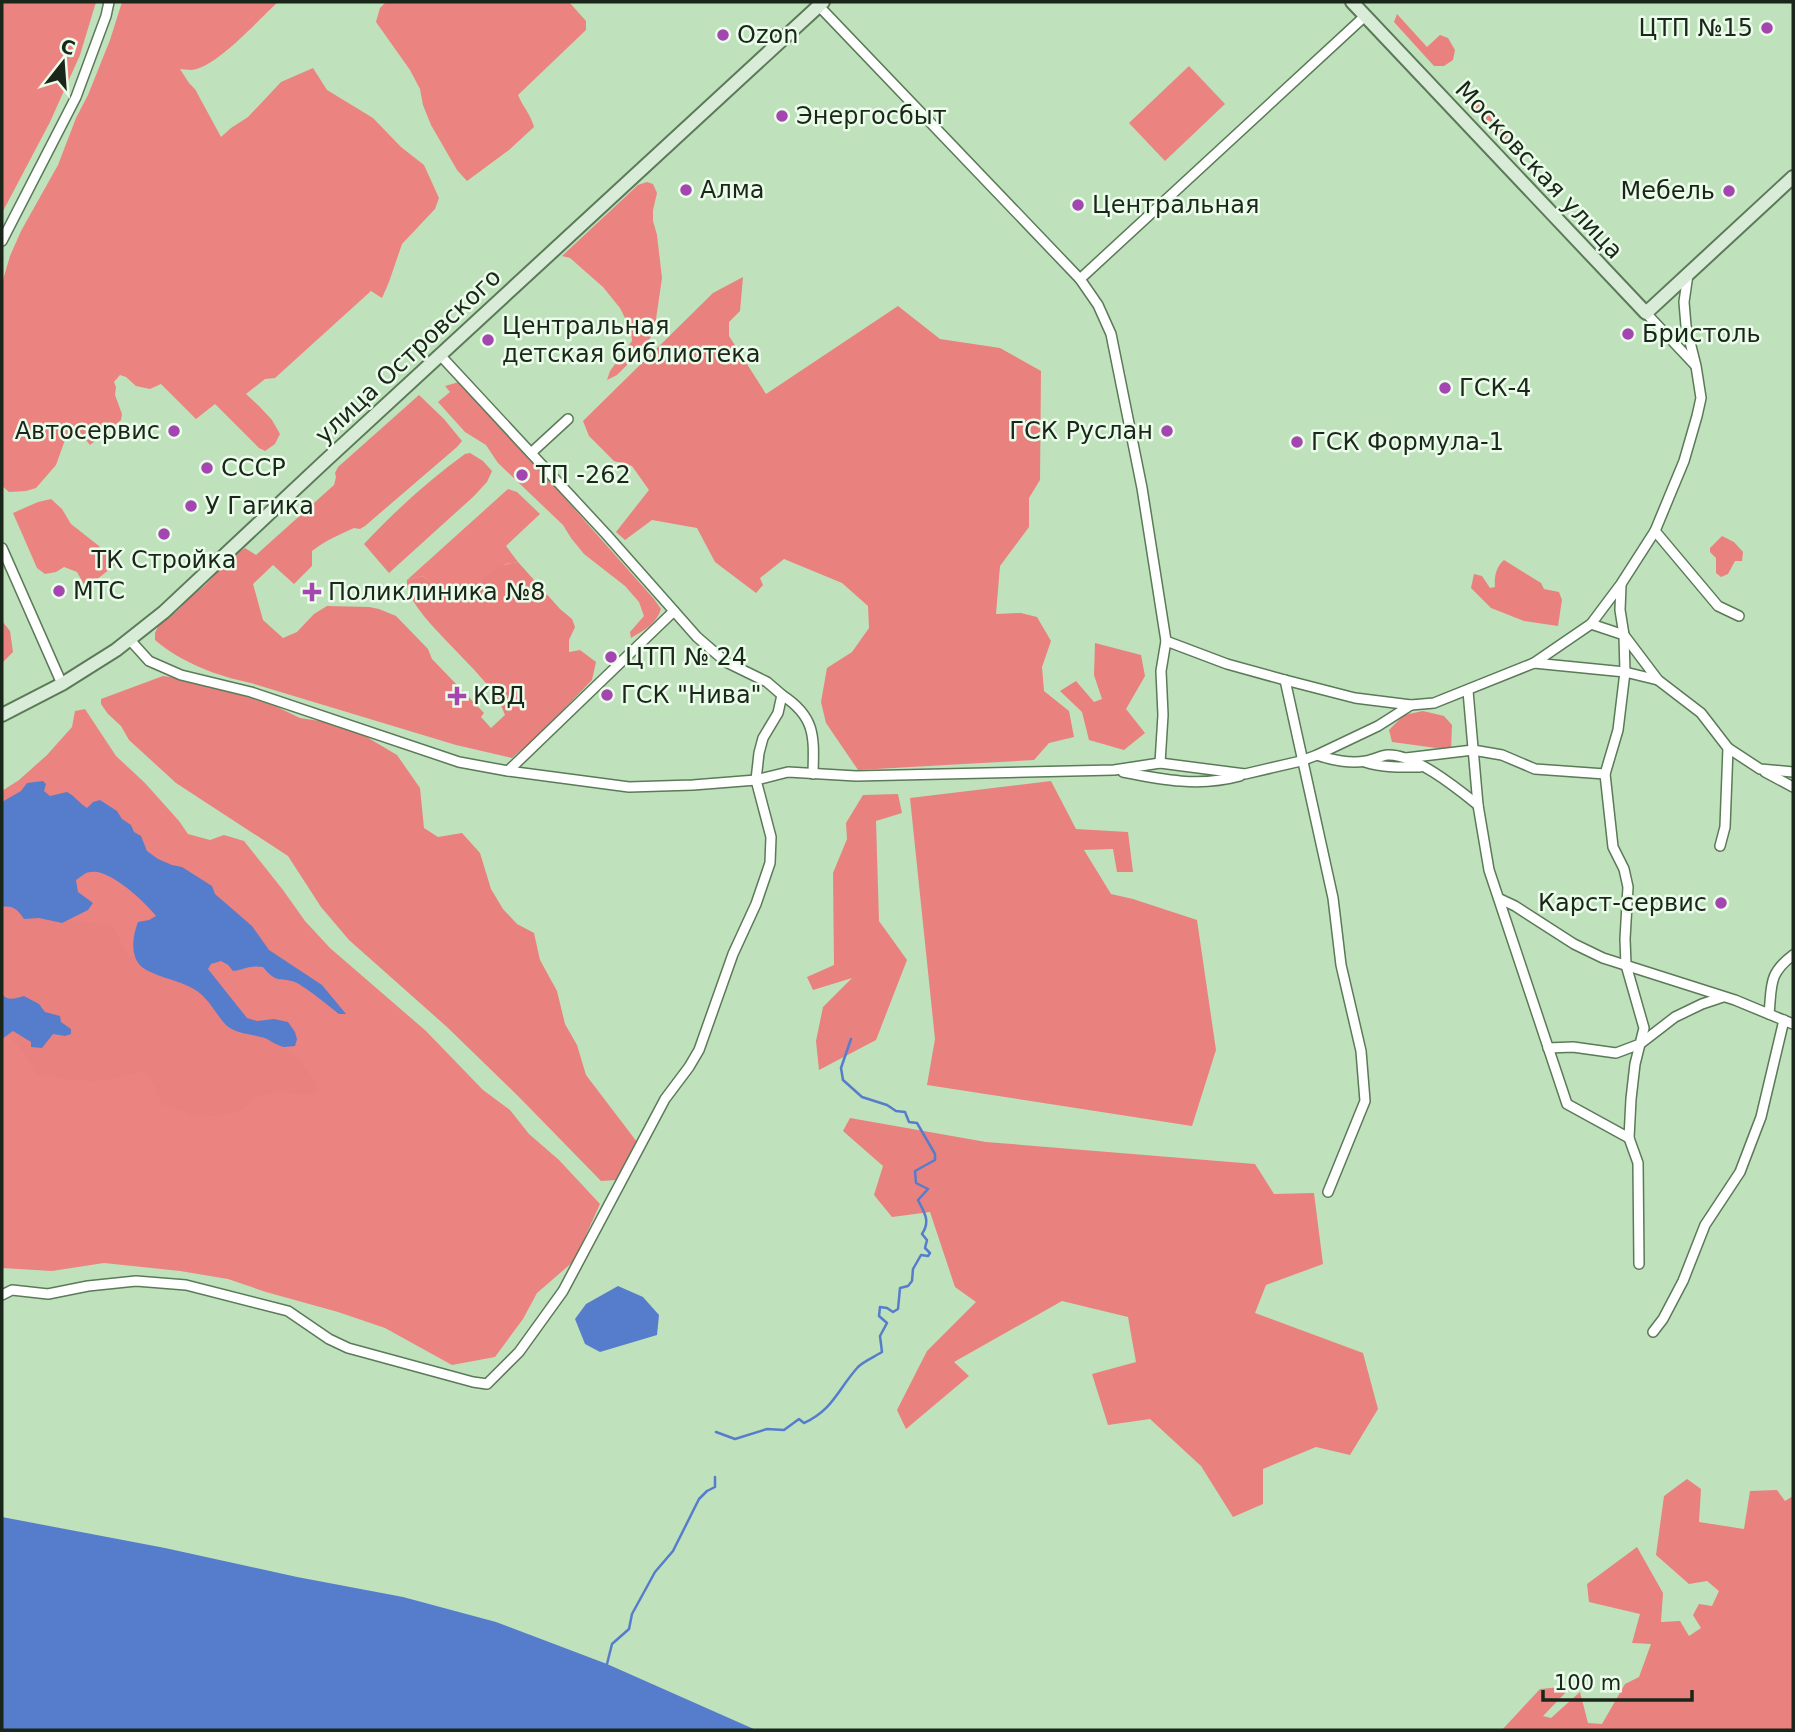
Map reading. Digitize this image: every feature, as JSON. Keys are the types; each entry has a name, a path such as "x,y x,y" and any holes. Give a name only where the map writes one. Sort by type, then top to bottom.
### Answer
{"main road":[{"name":"Московская улица","path":"1352,2 1646,313"},
{"name":"улица Островского","path":"2,715 62,684 117,650 164,612 819,3"},
{"path":"1646,313 1793,177"}],"street":[{"path":"2,241 76,97 109,2"},
{"path":"819,3 1080,279 1098,304 1111,334 1142,488 1166,641 1161,671 1163,715 1160,763"},
{"path":"1080,279 1365,16"},
{"path":"1166,641 1227,664 1285,680 1354,698 1411,705 1434,703 1534,663 1591,624 1655,531 1684,461 1697,416 1701,398 1686,326 1684,302 1688,274"},
{"name":"Московская улица","path":"1646,313 1696,366"},
{"path":"440,355 606,534 697,637 726,662 767,682 793,702 809,721 814,738 813,774"},
{"path":"531,453 568,419"},
{"path":"1655,531 1718,606 1739,616"},
{"path":"2,548 62,684"},
{"path":"1621,584 1620,610 1625,672 1618,730 1605,774 1613,847 1624,869 1628,887 1626,965 1644,1028 1635,1064 1629,1138 1638,1163 1639,1264"},
{"path":"508,771 674,611"},
{"path":"1591,624 1624,635 1658,680 1700,713 1728,748 1793,787"},
{"path":"130,640 149,661 181,675 251,692 459,762 629,787 756,780 788,772 856,776 1114,770 1160,763 1245,774"},
{"path":"1534,663 1625,672 1658,680"},
{"path":"1285,680 1333,898 1341,965 1361,1051 1365,1101 1328,1192"},
{"path":"1468,691 1478,805 1489,870 1567,1104 1629,1138"},
{"path":"2,1295 12,1290 48,1294 136,1281 186,1285 288,1311 329,1339 348,1348 486,1384 519,1352 563,1291 666,1099 699,1050 733,954 756,904 770,863 771,837 756,780 763,738 778,713 782,695"},
{"path":"1114,770 1194,783 1226,780 1317,755 1378,726 1411,705"},
{"path":"1720,846 1725,827 1728,748"},
{"path":"1406,758 1473,750 1502,755 1535,769 1605,774"},
{"path":"1317,755 1376,766 1422,766"},
{"path":"1363,762 1389,755 1406,758 1441,777 1478,805"},
{"path":"1760,769 1793,772"},
{"path":"1500,899 1574,944 1603,958 1723,997 1788,1022 1761,1117 1740,1172 1705,1225 1683,1281 1653,1332"},
{"path":"1769,1014 1772,981 1780,966 1793,955"},
{"path":"1548,1048 1573,1047 1616,1054 1640,1044 1675,1017 1723,997"}],"shaded area":[{"path":"2,2 96,2 80,55 50,122 2,213"},
{"path":"122,2 278,2 212,61 191,70 180,69 195,89 221,137 248,117 281,82 313,68 327,90 373,118 401,147 424,165 439,198 435,209 402,244 382,298 371,291 275,378 265,379 246,394 272,420 280,434 275,444 265,451 215,404 196,419 161,384 150,389 136,386 120,375 114,382 121,420 90,445 80,432 71,432 65,440 56,465 36,488 9,492 2,486 2,283 21,231 58,165 88,95"},
{"path":"386,2 569,2 586,21 586,30 518,95 534,127 509,150 467,181 457,170 431,125 420,89 410,70 376,22 380,8"},
{"path":"1397,14 1427,47 1440,35 1448,38 1455,50 1453,60 1444,66 1434,66 1394,22"},
{"path":"1189,66 1225,104 1165,161 1129,123"},
{"path":"1465,83 1509,134 1506,139 1501,138 1462,95 1461,88"},
{"path":"647,182 653,184 657,193 653,221 662,278 655,326 643,349 617,375 607,380 610,371 632,341 631,330 620,308 603,287 570,258 562,256 638,185"},
{"path":"743,277 740,311 729,322 729,336 766,394 898,306 940,339 1000,348 1041,371 1040,480 1029,498 1029,527 1000,566 996,614 1021,613 1037,617 1051,641 1042,667 1044,691 1069,711 1074,737 1049,743 1034,760 858,770 826,723 821,702 827,668 852,652 869,628 868,606 842,583 784,559 760,578 763,585 756,593 715,562 697,528 652,520 625,540 616,532 649,490 632,466 614,461 589,436 583,421 713,293"},
{"path":"459,382 654,599 661,609 645,629 631,638 630,632 644,616 639,602 625,586 584,554 563,525 498,463 486,445 465,432 438,402 450,392 445,386"},
{"path":"419,395 462,441 457,447 365,526 338,535 312,551 312,566 294,584 273,565 253,584 263,620 283,638 297,632 314,614 327,606 369,607 396,616 428,649 432,659 484,713 481,717 491,728 505,715 498,699 420,610 410,594 407,580 423,576 457,601 471,595 496,569 518,562 572,619 575,627 569,640 569,652 580,650 596,662 592,680 540,734 512,758 456,745 225,677 188,662 155,640 158,626 236,554 245,548 256,555 334,485 338,467"},
{"path":"470,453 492,471 487,482 389,573 364,544 425,485"},
{"path":"508,489 517,492 540,514 506,546 518,562 506,564 480,583 467,599 456,601 423,576 407,580"},
{"path":"51,499 62,509 71,524 99,546 115,565 86,588 77,572 64,567 45,574 37,568 13,513"},
{"path":"1722,536 1734,542 1743,552 1742,561 1735,561 1728,574 1721,577 1716,573 1716,558 1710,548"},
{"path":"1504,560 1541,583 1544,589 1559,592 1562,600 1558,626 1524,621 1491,608 1471,588 1474,574 1482,576 1490,588 1495,587 1496,572"},
{"path":"2,621 10,631 13,652 2,663"},
{"path":"1095,643 1141,655 1145,676 1126,709 1145,733 1124,750 1089,740 1082,712 1060,691 1076,681 1094,702 1102,699 1094,675"},
{"path":"163,676 192,680 273,705 300,718 333,723 365,736 397,755 420,788 424,828 438,837 462,833 480,853 491,889 503,909 517,924 534,933 540,960 557,991 565,1024 577,1045 586,1075 637,1142 616,1180 601,1181 447,1027 349,940 321,907 288,856 176,783 129,740 121,726 101,704 101,699"},
{"path":"85,709 116,756 145,783 188,834 210,840 224,835 244,841 305,921 330,948 426,1031 483,1090 510,1110 529,1134 559,1160 600,1204 574,1261 537,1293 523,1319 495,1357 452,1365 385,1328 228,1279 104,1263 52,1271 2,1268 2,791 47,755 72,727 75,711"},
{"path":"1423,711 1444,716 1452,725 1451,750 1392,742 1389,730 1404,715"},
{"path":"1051,781 1076,829 1128,832 1133,872 1117,872 1113,849 1084,850 1111,894 1197,920 1216,1050 1192,1126 927,1085 935,1039 910,798"},
{"path":"898,794 902,813 876,821 879,921 907,960 876,1040 819,1070 816,1041 823,1007 852,978 813,990 807,977 834,965 833,873 847,839 846,823 863,795"},
{"path":"2,907 18,910 25,919 112,925 129,956 135,956 140,966 151,973 195,989 229,1028 267,1039 286,1049 302,1063 319,1091 303,1095 279,1091 259,1096 241,1110 199,1117 162,1104 145,1072 93,1081 37,1074 13,1041 7,1036 2,1039"},
{"path":"850,1118 986,1142 1255,1164 1274,1194 1314,1193 1323,1264 1266,1285 1255,1313 1363,1353 1378,1409 1350,1455 1316,1447 1263,1469 1263,1504 1233,1517 1201,1466 1150,1419 1108,1425 1092,1374 1136,1362 1128,1317 1062,1301 954,1362 969,1376 906,1429 897,1410 927,1351 976,1302 955,1287 930,1212 892,1217 874,1195 883,1166 843,1131"},
{"path":"1687,1479 1701,1489 1699,1522 1744,1529 1750,1491 1777,1490 1785,1501 1793,1496 1793,1730 1502,1730 1540,1689 1572,1686 1543,1716 1551,1718 1580,1692 1588,1723 1602,1724 1625,1684 1639,1677 1651,1644 1632,1643 1640,1614 1589,1602 1587,1584 1637,1547 1663,1593 1661,1622 1680,1621 1689,1636 1701,1628 1693,1615 1699,1604 1712,1606 1719,1591 1707,1581 1689,1584 1656,1555 1664,1496"}],"water":[{"path":"43,781 46,784 44,791 50,796 67,792 87,808 100,800 117,811 134,832 141,836 147,851 158,859 182,867 212,886 215,894 252,926 269,950 322,985 346,1014 339,1014 297,983 272,976 263,967 233,971 221,961 211,964 208,969 247,1018 288,1022 297,1039 295,1046 284,1047 229,1027 197,991 150,972 139,964 133,943 138,922 156,916 117,881 99,872 87,873 76,880 78,892 93,903 88,910 62,923 39,918 24,919 15,909 2,907 2,802 21,791 27,783"},
{"path":"2,994 9,999 24,996 39,1004 45,1012 60,1016 61,1022 71,1029 71,1034 53,1034 42,1048 31,1047 31,1042 13,1031 2,1039"},
{"path":"618,1286 643,1297 659,1315 657,1335 600,1352 585,1344 575,1319 586,1304"},
{"path":"2,1517 403,1597 496,1622 607,1664 756,1730 2,1730"}],"waterway":[{"path":"716,1432 735,1439 767,1429 784,1430 799,1419 804,1423 822,1412 858,1367 882,1352 880,1336 887,1323 879,1316 880,1307 893,1312 898,1309 900,1288 908,1286 912,1281 913,1269 921,1255 928,1256 930,1253 925,1248 927,1240 922,1234 926,1221 918,1200 928,1189 916,1183 915,1171 935,1160 935,1154 917,1123 909,1122 905,1112 862,1097 843,1080 841,1068 851,1039"},
{"path":"607,1664 612,1644 629,1629 632,1614 655,1572 673,1551 699,1499 715,1487 715,1477"}],"place":[{"name":"ЦТП №15","path":"1767,28"},
{"name":"Ozon","path":"723,35"},
{"name":"Энергосбыт","path":"782,116"},
{"name":"Алма","path":"686,190"},
{"name":"Мебель","path":"1729,191"},
{"name":"Центральная","path":"1078,205"},
{"name":"Бристоль","path":"1628,334"},
{"name":"Центральная детская библиотека","path":"488,340"},
{"name":"ГСК-4","path":"1445,388"},
{"name":"Автосервис","path":"174,431"},
{"name":"ГСК Руслан","path":"1167,431"},
{"name":"ГСК Формула-1","path":"1297,442"},
{"name":"СССР","path":"207,468"},
{"name":"ТП -262","path":"522,475"},
{"name":"У Гагика","path":"191,506"},
{"name":"ТК Стройка","path":"164,534"},
{"name":"МТС","path":"59,591"},
{"name":"Поликлиника №8","path":"312,592"},
{"name":"ЦТП № 24","path":"611,657"},
{"name":"ГСК \"Нива\"","path":"607,695"},
{"name":"КВД","path":"457,696"},
{"name":"Карст-сервис","path":"1721,903"}]}
